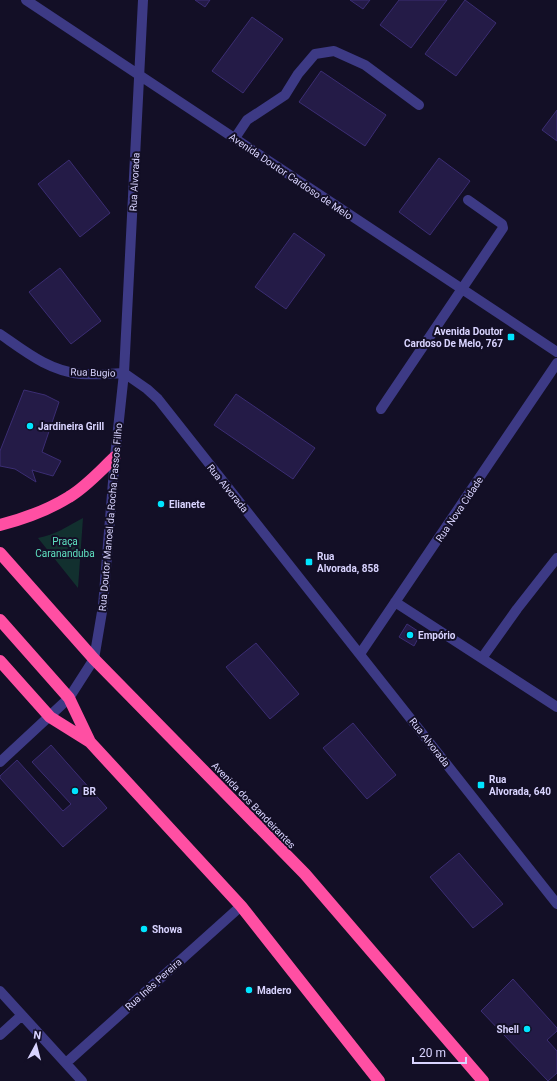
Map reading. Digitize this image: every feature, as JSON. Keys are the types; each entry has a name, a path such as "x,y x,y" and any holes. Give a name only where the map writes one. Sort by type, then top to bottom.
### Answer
{"highway":[{"path":"0,525 50,507 69,497 88,483 115,457"},
{"name":"Avenida dos Bandeirantes","path":"0,553 94,659 305,874 483,1081"},
{"path":"0,620 69,698 90,742"},
{"path":"0,661 50,717 90,742 241,906 379,1081"}],"street":[{"name":"Avenida Doutor Cardoso de Melo","path":"26,0 557,352"},
{"name":"Rua Alvorada","path":"143,0 124,374 147,389 158,399 557,904"},
{"path":"235,138 247,120 285,95 298,74 315,54 334,51 365,65 419,105"},
{"path":"382,409 503,228 502,224 468,200"},
{"name":"Rua Bugio","path":"0,334 37,360 53,368 81,374 124,374"},
{"name":"Rua Nova Cidade","path":"360,654 557,363"},
{"name":"Rua Doutor Manoel da Rocha Passos Filho","path":"94,659 103,606 115,457 124,374"},
{"path":"482,658 557,558"},
{"path":"395,602 557,707"},
{"path":"0,762 69,698 94,659"},
{"name":"Rua Inês Pereira","path":"66,1063 241,906"},
{"path":"0,991 82,1081"},
{"path":"0,1035 22,1015"}],"green space":[{"name":"Praça Carananduba","path":"83,518 78,588 38,538 56,532"}],"building":[{"path":"195,0 210,0 205,7"},
{"path":"350,0 370,0 363,9"},
{"path":"399,0 447,0 411,48 380,25"},
{"path":"465,0 496,23 456,76 425,54"},
{"path":"252,17 283,39 243,93 212,71"},
{"path":"321,71 386,115 365,146 299,102"},
{"path":"557,110 557,141 542,130"},
{"path":"439,158 470,181 430,235 399,212"},
{"path":"69,160 110,213 80,237 38,184"},
{"path":"294,233 325,255 286,309 255,287"},
{"path":"60,268 101,321 71,344 29,292"},
{"name":"Jardineira Grill","path":"24,390 45,395 59,402 42,452 61,461 53,476 32,470 36,482 15,469 0,466 0,451"},
{"path":"236,394 315,448 293,479 214,425"},
{"name":"Empório","path":"407,624 421,633 414,646 399,637"},
{"path":"256,643 299,694 270,719 226,667"},
{"path":"353,723 396,775 367,799 323,748"},
{"name":"BR","path":"51,745 107,808 63,847 0,778 0,776 17,760 63,811 71,804 32,762"},
{"path":"459,853 503,904 473,928 430,877"},
{"name":"Shell","path":"513,979 557,1028 557,1031 547,1040 557,1051 557,1073 548,1081 481,1011"}],"place":[{"name":"Avenida Doutor Cardoso De Melo, 767","path":"511,337"},
{"name":"Jardineira Grill","path":"30,426"},
{"name":"Elianete","path":"161,504"},
{"name":"Rua Alvorada, 858","path":"309,562"},
{"name":"Empório","path":"410,635"},
{"name":"Rua Alvorada, 640","path":"481,785"},
{"name":"BR","path":"75,791"},
{"name":"Showa","path":"144,929"},
{"name":"Madero","path":"249,990"},
{"name":"Shell","path":"527,1029"}]}
